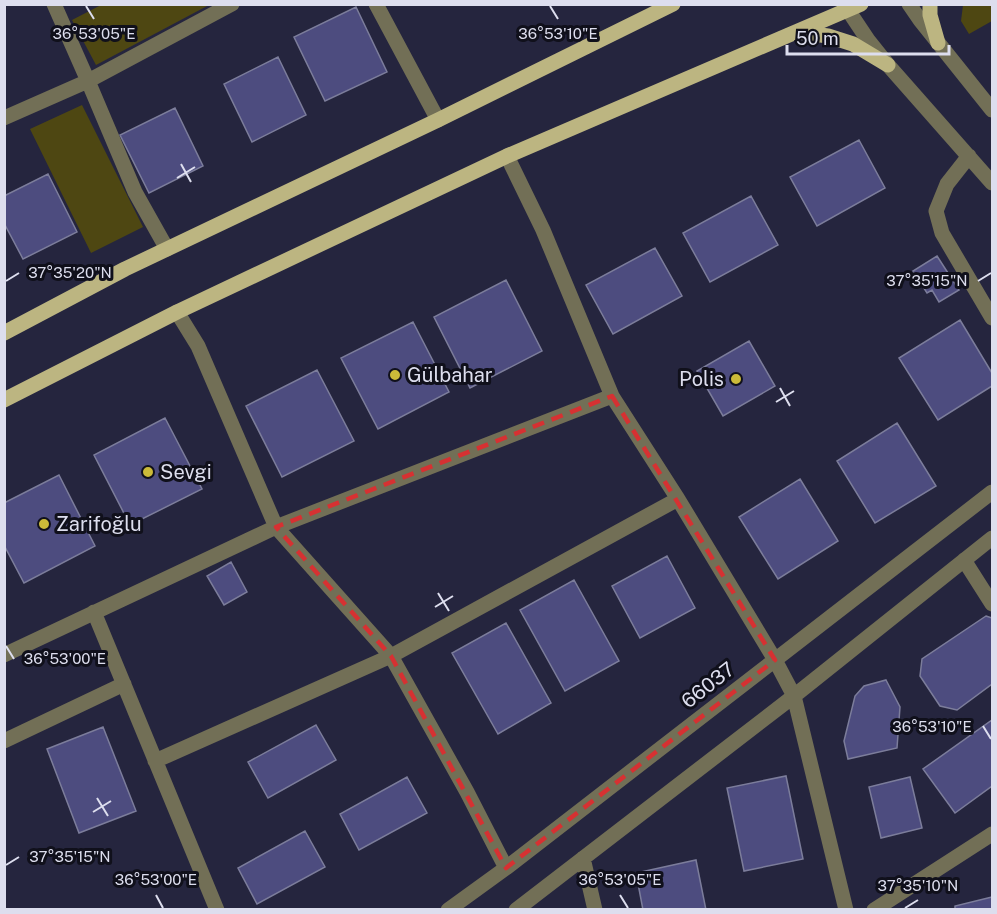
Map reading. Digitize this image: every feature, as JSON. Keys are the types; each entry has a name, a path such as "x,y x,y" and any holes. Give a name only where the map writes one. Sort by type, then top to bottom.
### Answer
{"main road":[{"path":"4,333 125,268 438,120 673,4"},
{"path":"930,4 930,15 938,43"},
{"path":"4,400 177,312 507,156 798,32 851,6"},
{"path":"798,32 828,36 853,44 888,65"}],"street":[{"path":"54,4 135,192 167,249"},
{"path":"4,118 88,81 232,4"},
{"path":"376,4 438,120"},
{"path":"909,4 993,110"},
{"path":"851,6 868,40 888,65 993,183"},
{"path":"507,156 543,230 612,396 678,499 775,660 794,696 846,909"},
{"path":"969,156 946,184 936,211 942,233 993,318"},
{"path":"177,312 198,346 276,527 392,656 506,868"},
{"path":"4,655 276,527 612,396"},
{"name":"66037","path":"448,909 506,868 993,492"},
{"path":"154,761 392,656 678,499"},
{"path":"516,909 794,696 993,538"},
{"path":"964,560 993,604"},
{"path":"94,612 217,909"},
{"path":"4,741 124,684"},
{"path":"874,909 993,834"},
{"path":"583,858 595,909"}],"highlighted area":[{"path":"612,396 775,660 506,868 391,656 276,527"}],"shaded area":[{"path":"101,5 209,5 96,65 72,20"},
{"path":"963,5 992,5 992,21 969,34 961,21"},
{"path":"82,105 143,227 91,253 30,129"}],"building":[{"path":"356,7 387,72 325,101 294,37"},
{"path":"278,57 306,115 252,142 224,84"},
{"path":"175,108 203,166 149,193 120,135"},
{"path":"859,140 885,188 817,226 790,177"},
{"path":"48,174 77,232 23,259 4,223 4,196"},
{"path":"751,196 778,245 710,282 683,233"},
{"path":"655,248 682,296 613,334 586,285"},
{"path":"937,256 959,290 939,302 932,290 927,293 913,271"},
{"path":"506,280 542,351 470,388 434,317"},
{"path":"960,320 992,373 992,386 938,420 899,358"},
{"name":"Gülbahar","path":"413,322 449,392 378,429 341,358"},
{"name":"Polis","path":"749,341 775,386 723,416 697,371"},
{"path":"317,370 354,441 282,477 246,406"},
{"name":"Sevgi","path":"165,418 202,489 130,525 94,455"},
{"path":"897,423 936,486 875,523 837,461"},
{"name":"Zarifoğlu","path":"59,475 95,546 24,583 4,545 4,503"},
{"path":"800,479 838,541 778,579 739,517"},
{"path":"667,556 695,608 640,638 612,586"},
{"path":"231,562 247,592 224,605 207,576"},
{"path":"574,580 619,661 565,691 520,610"},
{"path":"986,616 992,618 992,684 957,710 940,706 920,676 922,659"},
{"path":"506,623 551,703 498,734 452,653"},
{"path":"886,680 900,707 897,748 848,759 844,741 855,696 864,686"},
{"path":"992,720 992,786 955,813 923,769"},
{"path":"316,725 336,760 268,798 248,762"},
{"path":"103,727 136,811 79,833 47,749"},
{"path":"786,776 803,859 744,871 727,788"},
{"path":"407,777 427,813 359,850 340,814"},
{"path":"910,777 922,828 881,838 869,787"},
{"path":"305,831 325,867 257,904 238,868"},
{"path":"696,860 706,910 643,910 636,873"},
{"path":"992,897 992,910 955,910 955,906"}],"place":[{"name":"Gülbahar","path":"395,375"},
{"name":"Polis","path":"736,379"},
{"name":"Sevgi","path":"148,472"},
{"name":"Zarifoğlu","path":"44,524"}]}
